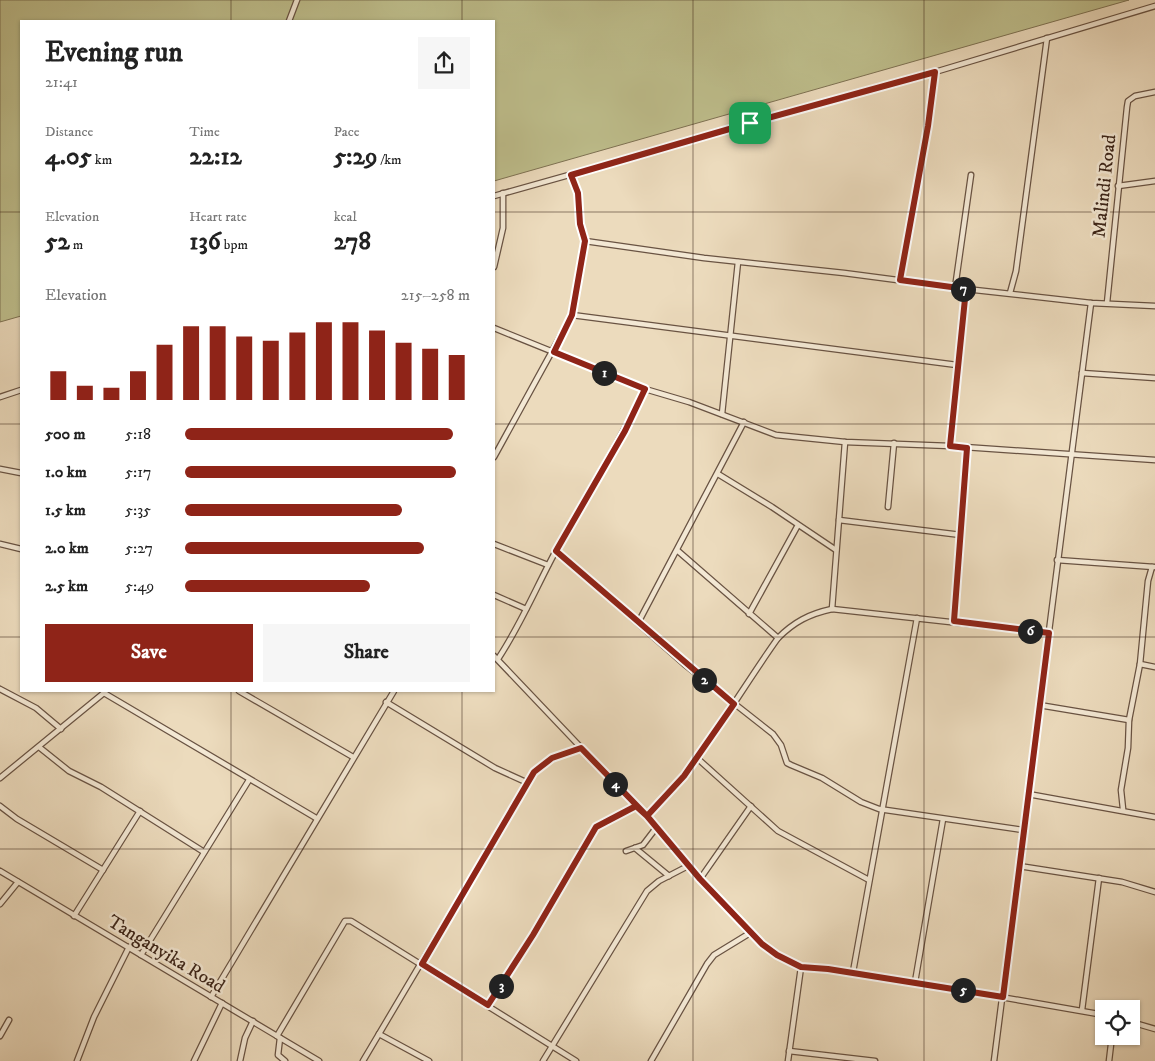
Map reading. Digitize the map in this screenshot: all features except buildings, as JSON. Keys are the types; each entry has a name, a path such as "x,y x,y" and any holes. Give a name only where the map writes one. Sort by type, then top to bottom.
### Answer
{"street":[{"path":"290,20 297,0"},
{"path":"495,196 935,72 1155,6"},
{"path":"1010,293 1016,271 1047,38"},
{"path":"900,280 928,126 935,72"},
{"name":"Malindi Road","path":"1107,303 1128,101 1135,96 1155,92"},
{"path":"495,455 554,352 572,315 585,241 580,224 578,193 571,175"},
{"path":"955,288 971,175"},
{"path":"1118,186 1155,181"},
{"path":"495,263 503,228 502,193"},
{"path":"585,241 738,262 955,288 1091,303 1155,306"},
{"path":"722,414 738,262"},
{"path":"950,446 966,289"},
{"path":"994,1061 1091,303"},
{"path":"572,315 957,365"},
{"path":"495,328 645,389 722,414 776,436 845,442 950,446 1155,460"},
{"path":"1082,373 1155,378"},
{"path":"645,389 625,431 548,565 512,637 496,657 647,816 688,866 750,933 777,955 801,967 853,972 1095,1013"},
{"path":"0,397 20,390"},
{"path":"638,623 678,551 744,422"},
{"path":"832,609 845,442"},
{"path":"888,507 894,443"},
{"path":"954,621 967,448"},
{"path":"0,469 20,473"},
{"path":"718,474 836,550"},
{"path":"839,520 961,535"},
{"path":"749,614 798,525"},
{"path":"0,544 20,548"},
{"path":"495,544 548,565"},
{"path":"556,551 734,704 773,734 781,745 787,763 790,765 822,778 861,802 883,810 1023,830"},
{"path":"678,551 778,638"},
{"path":"1057,560 1154,567 1148,581 1140,664 1129,720 1128,748 1121,790 1123,809"},
{"path":"495,595 526,609"},
{"path":"647,816 672,792 778,638 802,618 832,609 1049,633"},
{"path":"853,972 917,618"},
{"path":"1140,664 1155,667"},
{"path":"0,689 36,708 61,729"},
{"path":"0,778 105,692 249,780 316,818"},
{"path":"241,692 353,758"},
{"path":"211,997 316,818 393,692"},
{"path":"386,702 495,768 528,783"},
{"path":"1039,704 1129,720"},
{"path":"39,747 69,771 140,811 204,852"},
{"path":"363,1061 541,764 565,752 581,748"},
{"path":"697,758 778,831 869,880"},
{"path":"141,954 249,780"},
{"path":"1028,794 1155,816"},
{"path":"0,806 103,870"},
{"path":"488,1005 533,935 596,827 636,806"},
{"path":"700,879 751,806"},
{"path":"74,916 140,811"},
{"path":"915,982 943,819"},
{"path":"626,851 647,842 656,828"},
{"path":"635,848 669,876"},
{"path":"543,1061 647,891 688,866"},
{"path":"1019,866 1122,882 1155,892"},
{"name":"Tanganyika Road","path":"0,871 319,1061"},
{"path":"1082,1010 1099,878"},
{"path":"0,904 18,882"},
{"path":"285,1061 278,1055 278,1037 345,921 351,921 576,1061"},
{"path":"651,1061 707,964 714,956 750,933"},
{"path":"77,1061 94,1017 129,947"},
{"path":"788,1061 801,967"},
{"path":"194,1061 222,1003"},
{"path":"0,1036 9,1020"},
{"path":"240,1061 245,1038 253,1021"},
{"path":"1140,1025 1155,1029"},
{"path":"379,1034 429,1061"},
{"path":"1109,1061 1111,1045"},
{"path":"789,1051 875,1061"}],"green space":[{"path":"0,0 1129,0 495,181 495,20 20,20 20,316 0,322"}],"route":[{"path":"750,123 571,175 576,183 580,224 585,241 578,272 572,315 554,352 645,389 625,431 587,494 556,551 684,664 734,704 672,792 647,816 636,806 596,827 533,935 488,1005 422,964 492,843 519,801 534,772 541,764 552,758 581,748 647,816 688,866 750,933 777,955 801,967 828,969 1003,997 1049,633 954,621 967,448 950,446 960,327 966,289 900,280 928,126 929,106 935,72 750,123"}]}
